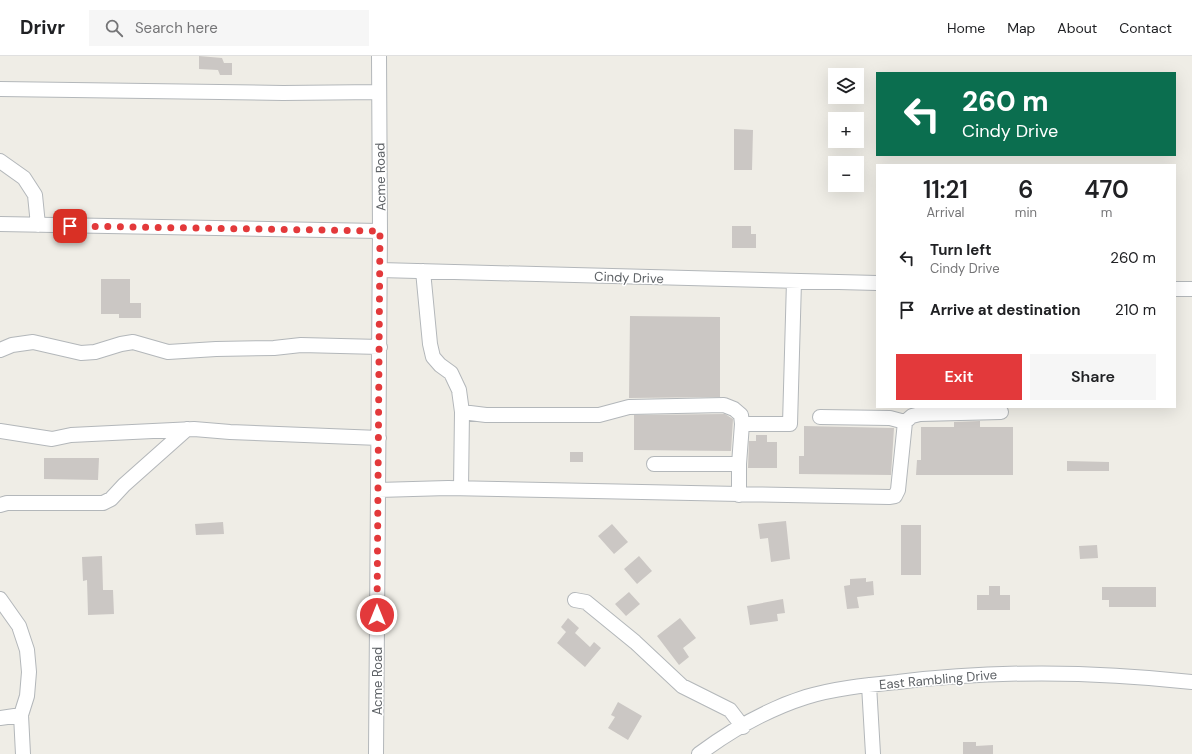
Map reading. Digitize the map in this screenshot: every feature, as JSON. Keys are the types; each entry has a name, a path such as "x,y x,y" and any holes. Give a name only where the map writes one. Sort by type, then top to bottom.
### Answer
{"street":[{"name":"Acme Road","path":"376,754 380,347 379,56"},
{"path":"0,89 298,93 379,92"},
{"path":"0,161 24,178 35,195 38,225"},
{"path":"0,224 380,231"},
{"name":"Cindy Drive","path":"380,270 876,283"},
{"path":"423,271 433,357 451,373 459,390 462,412 461,488"},
{"path":"742,424 790,424 794,281"},
{"path":"1176,289 1192,290"},
{"path":"0,350 16,344 33,342 81,353 95,352 133,342 168,352 274,348 301,345 380,347"},
{"path":"462,412 486,415 570,416 599,415 629,407 724,405 734,409 741,415 742,424 738,464 739,495"},
{"path":"378,490 461,488 889,497 895,496 898,490 905,422 912,416 920,414 1001,412"},
{"path":"820,417 890,418 905,422"},
{"path":"0,431 52,439 71,435 187,429 379,438"},
{"path":"0,505 7,503 103,503 111,499 124,485 187,429"},
{"path":"654,464 738,464"},
{"path":"0,599 19,626 27,650 29,672 27,696 21,715 23,754"},
{"path":"575,600 586,602 635,642 682,686 730,710 743,727"},
{"name":"East Rambling Drive","path":"699,754 778,708 805,697 869,685 930,678 995,674 1047,673 1099,674 1192,682"},
{"path":"869,685 873,754"},
{"path":"0,718 21,715"}],"building":[{"path":"199,56 222,58 224,63 232,63 232,75 220,75 218,70 199,69"},
{"path":"734,129 753,130 752,170 734,170"},
{"path":"732,226 751,226 751,234 756,234 756,248 732,248"},
{"path":"101,279 130,279 130,303 141,303 141,318 119,318 119,314 101,314"},
{"path":"630,316 720,317 720,397 629,398"},
{"path":"725,414 733,419 731,451 634,450 634,415"},
{"path":"980,421 980,427 1013,427 1013,475 916,475 917,460 921,460 921,427 954,427 954,422"},
{"path":"804,426 894,428 891,475 799,474 799,456 804,456"},
{"path":"756,435 767,435 767,442 777,442 777,468 748,468 749,441 756,441"},
{"path":"570,452 583,452 583,462 570,462"},
{"path":"44,458 99,458 98,480 44,479"},
{"path":"1067,461 1109,462 1109,471 1067,471"},
{"path":"786,521 790,559 771,562 768,538 760,539 758,524"},
{"path":"223,522 224,534 196,535 195,524"},
{"path":"612,524 628,542 614,554 598,536"},
{"path":"901,525 921,525 921,575 901,575"},
{"path":"1097,545 1098,558 1080,559 1079,546"},
{"path":"102,556 103,590 113,590 114,614 88,615 87,580 83,581 82,557"},
{"path":"639,556 652,571 637,584 624,569"},
{"path":"866,578 866,582 873,581 874,595 857,597 859,608 847,609 844,586 850,585 850,579"},
{"path":"989,586 1000,586 1000,595 1010,595 1010,610 977,610 977,595 989,595"},
{"path":"1102,587 1156,587 1156,607 1109,607 1109,600 1102,600"},
{"path":"629,592 640,604 626,616 615,604"},
{"path":"783,599 785,613 777,614 778,621 750,625 747,606"},
{"path":"568,618 579,628 575,633 590,647 594,642 601,648 585,667 557,643 566,632 561,627"},
{"path":"680,618 696,638 683,648 689,657 679,665 657,636"},
{"path":"618,702 642,716 628,740 608,728 615,717 611,715"},
{"path":"963,742 976,742 976,746 993,745 993,754 963,754"}],"route":[{"path":"70,226 380,231 377,615"}]}
